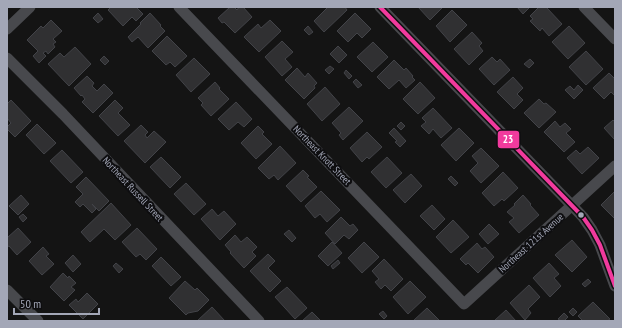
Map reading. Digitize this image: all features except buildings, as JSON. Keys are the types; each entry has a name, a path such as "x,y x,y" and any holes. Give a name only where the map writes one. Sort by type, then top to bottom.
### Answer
{"street":[{"path":"7,29 30,7"},
{"name":"Northeast Knott Street","path":"179,7 464,304"},
{"path":"380,7 583,216 600,245 615,286"},
{"path":"584,7 615,39"},
{"name":"Northeast Russell Street","path":"7,58 63,114 259,321"},
{"name":"Northeast 121st Avenue","path":"464,304 615,166"},
{"path":"7,290 38,321"}],"transit line":[{"name":"23","path":"380,7 583,217 600,245 615,286"}]}
